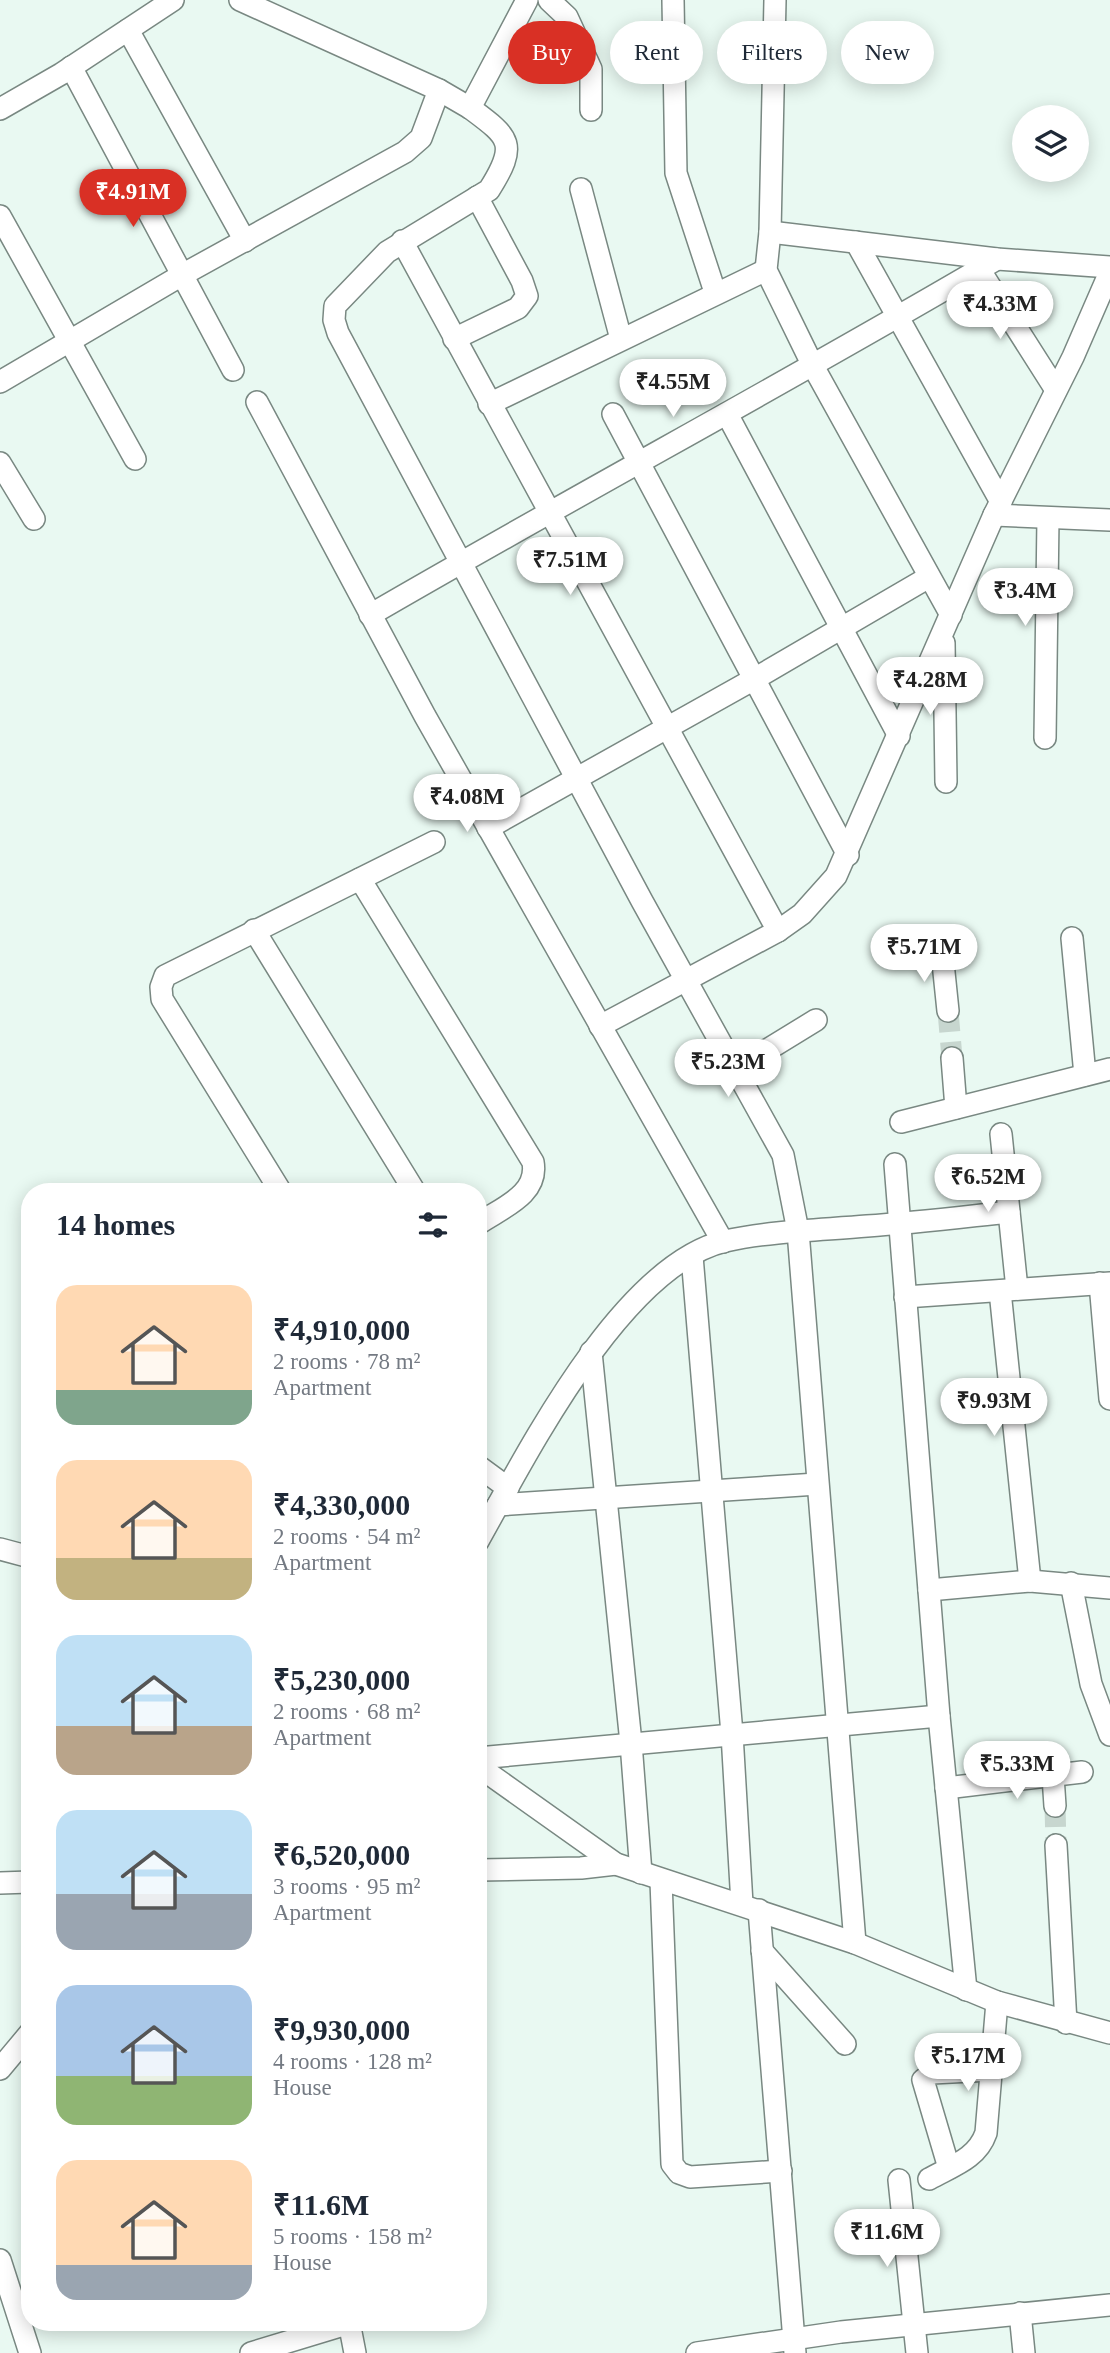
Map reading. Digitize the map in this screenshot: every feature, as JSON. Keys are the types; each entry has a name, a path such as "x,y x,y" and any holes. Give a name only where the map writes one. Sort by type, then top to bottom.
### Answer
{"street":[{"path":"0,109 71,67 173,0"},
{"path":"240,0 439,90 503,132 507,140 505,153 489,190 387,252 335,306 334,320 338,333 460,563 783,1155 798,1231 855,1943"},
{"path":"470,108 527,0"},
{"path":"549,0 567,17 591,69 591,110"},
{"path":"673,0 676,173 715,292"},
{"path":"775,0 770,232 766,270 813,366 929,577 947,625 946,782"},
{"path":"128,30 245,241"},
{"path":"71,67 233,370"},
{"path":"0,382 182,275 405,152 421,138 439,90"},
{"path":"582,189 621,339"},
{"path":"454,339 518,308 527,296 522,281 477,197"},
{"path":"0,216 135,459"},
{"path":"600,1026 778,931 820,897 848,855 998,509 1056,390 1106,297 1110,270 988,264 856,242 770,232"},
{"path":"402,241 778,931"},
{"path":"856,242 998,509"},
{"path":"370,615 638,461 813,366 988,264"},
{"path":"988,264 1056,390"},
{"path":"489,404 715,292 766,270"},
{"path":"257,402 370,615 488,828 723,1242"},
{"path":"613,414 848,855"},
{"path":"727,414 899,736"},
{"path":"0,463 34,519"},
{"path":"998,509 1048,518 1110,520"},
{"path":"1045,738 1048,518"},
{"path":"488,828 756,678 929,577"},
{"path":"275,1183 162,999 161,987 165,976 174,969 434,842"},
{"path":"360,878 533,1162 535,1175 531,1186 487,1218"},
{"path":"254,930 409,1183"},
{"path":"1072,938 1085,1075"},
{"path":"942,953 948,1011"},
{"path":"736,1069 816,1020"},
{"path":"952,1058 956,1108"},
{"path":"901,1122 1110,1069"},
{"path":"1001,1133 1009,1212 1008,1291 1030,1581"},
{"path":"895,1164 939,1716 967,1990"},
{"path":"487,1525 573,1377 611,1326 642,1294 692,1256 723,1242 798,1231 1009,1212"},
{"path":"692,1256 732,1734 751,1907 762,1951 794,2345"},
{"path":"905,1297 1105,1283 1110,1393"},
{"path":"592,1352 632,1743 651,1877 671,2164 679,2173 690,2177 781,2171"},
{"path":"487,1477 503,1497 608,1500 817,1484"},
{"path":"0,1549 21,1555"},
{"path":"929,1590 1030,1581 1110,1588"},
{"path":"1071,1583 1091,1684 1110,1735"},
{"path":"487,1757 939,1716"},
{"path":"487,1772 616,1864 855,1943 997,2002 1110,2033"},
{"path":"946,1788 1082,1772"},
{"path":"1053,1776 1055,1806"},
{"path":"1056,1845 1066,2022"},
{"path":"487,1870 581,1868 616,1864"},
{"path":"0,1875 0,1884 21,1883"},
{"path":"762,1951 845,2044"},
{"path":"929,2179 976,2153 986,2133 997,2002"},
{"path":"0,2069 21,2044"},
{"path":"948,2168 923,2080 932,2073 991,2070"},
{"path":"900,2180 917,2353"},
{"path":"0,2260 21,2325"},
{"path":"697,2353 794,2345 914,2324 1110,2305"},
{"path":"1020,2313 1024,2353"},
{"path":"23,2331 30,2353"},
{"path":"251,2353 324,2331"},
{"path":"351,2331 355,2353"}],"tunnel":[{"path":"948,1011 952,1058"},
{"path":"1055,1806 1056,1845"}]}
